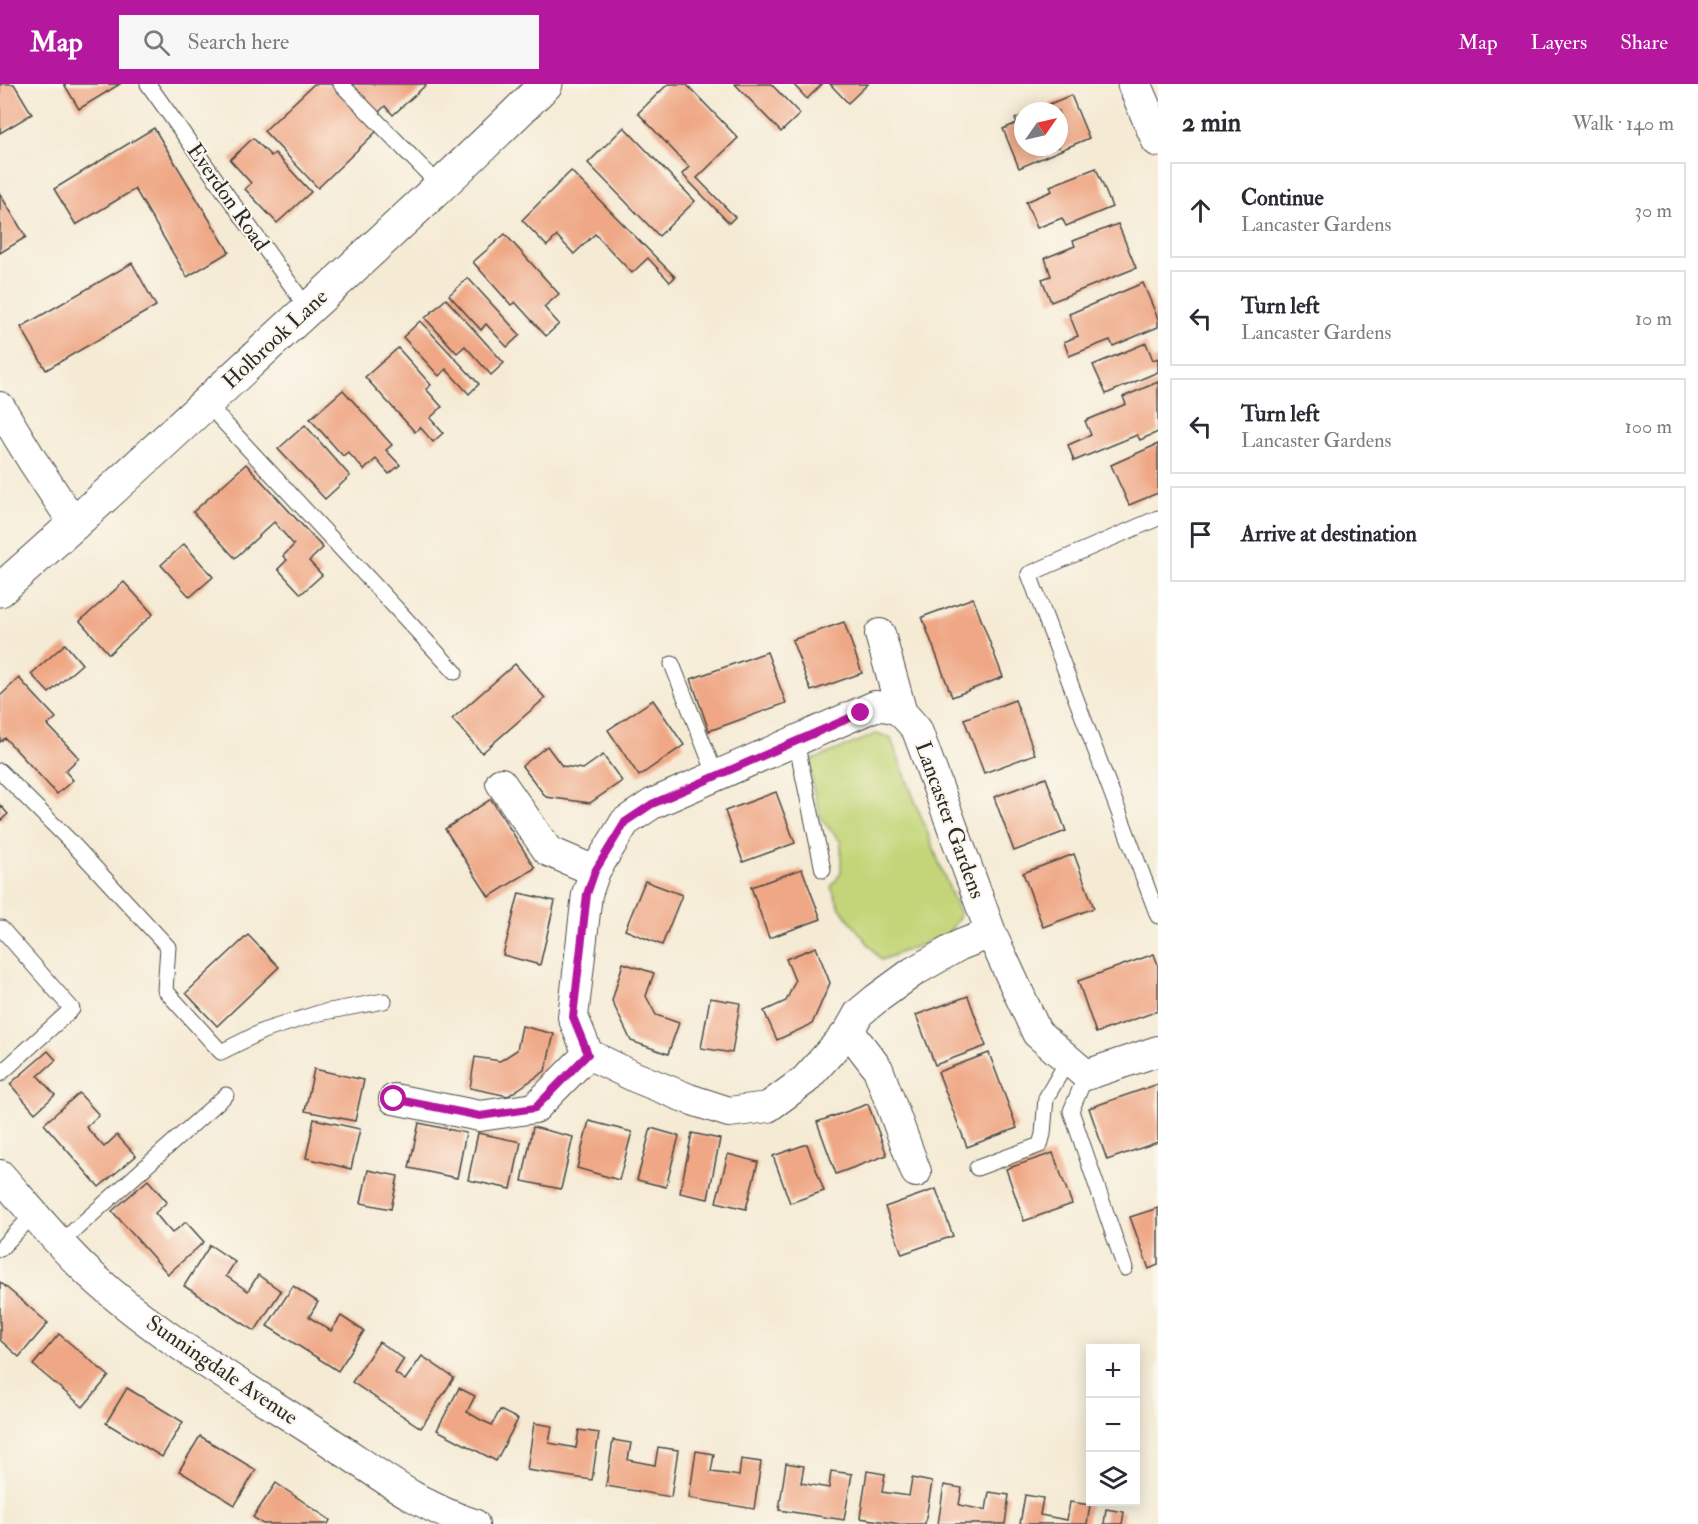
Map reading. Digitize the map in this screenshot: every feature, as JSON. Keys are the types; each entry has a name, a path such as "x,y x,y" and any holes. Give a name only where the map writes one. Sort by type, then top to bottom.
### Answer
{"street":[{"name":"Holbrook Lane","path":"0,590 75,525 440,186 546,84"},
{"path":"1134,84 1158,140"},
{"path":"0,406 75,525"},
{"name":"Lancaster Gardens","path":"880,634 901,710 917,730 991,933 1037,1033 1077,1068"},
{"path":"901,710 889,706 875,706 652,804 625,822 595,871 587,894 573,1017 588,1054 635,1077 729,1112 768,1107 805,1080 849,1031 859,1013 914,972 960,945 991,933"},
{"path":"501,783 548,851 595,871"},
{"path":"849,1031 878,1069 916,1172"},
{"path":"1077,1068 1158,1051"},
{"path":"394,1099 480,1116 535,1108 588,1054"},
{"name":"Sunningdale Avenue","path":"0,1175 90,1274 172,1339 426,1504 468,1523"}],"lane":[{"name":"Everdon Road","path":"148,84 308,309"},
{"path":"341,84 440,186"},
{"path":"206,403 455,672"},
{"path":"1158,518 1029,574 1158,916"},
{"path":"672,664 716,776"},
{"path":"796,741 823,870"},
{"path":"0,771 72,843 168,947 165,990 221,1052 262,1030 319,1013 384,1001"},
{"path":"0,1074 72,1010 1,928"},
{"path":"976,1168 1040,1145 1046,1098 1077,1068"},
{"path":"1077,1068 1071,1111 1125,1268"},
{"path":"60,1243 226,1095"},
{"path":"0,1249 34,1214"}],"green space":[{"path":"876,734 890,737 960,916 948,934 881,960 840,908 831,887 841,873 841,842 821,819 813,788 810,761"}],"building":[{"path":"0,84 14,84 32,114 0,133"},
{"path":"64,84 120,84 79,109"},
{"path":"314,84 332,84 377,131 318,188 264,131"},
{"path":"352,84 427,84 393,115 385,106 378,113"},
{"path":"668,84 686,84 738,138 697,178 735,217 729,223 682,174 689,167 638,113"},
{"path":"735,84 771,84 800,114 781,132"},
{"path":"793,84 822,84 807,99"},
{"path":"830,84 868,84 848,103"},
{"path":"1071,95 1089,138 1068,147 1068,102 1054,102"},
{"path":"1014,124 1014,156 1003,129"},
{"path":"624,127 695,201 659,236 588,163"},
{"path":"154,128 229,252 187,277 135,189 76,225 54,189"},
{"path":"253,138 271,156 275,153 311,192 277,223 245,189 251,183 230,160"},
{"path":"1014,156 1047,156 1019,168"},
{"path":"1096,168 1112,207 1066,226 1062,218 1037,228 1026,202 1052,191 1050,186"},
{"path":"571,171 675,277 670,282 648,258 632,273 595,234 574,254 557,236 547,246 522,220"},
{"path":"0,194 26,237 0,253"},
{"path":"1118,224 1136,268 1051,302 1042,279 1051,276 1045,258 1075,246 1073,241"},
{"path":"505,234 559,294 544,307 559,324 546,336 515,302 511,305 473,262"},
{"path":"132,263 156,306 46,370 21,327"},
{"path":"468,278 520,335 507,347 486,324 481,330 449,295"},
{"path":"1143,283 1158,319 1158,327 1113,346 1110,340 1069,356 1064,342 1078,336 1069,314"},
{"path":"446,299 504,363 491,375 465,346 457,353 425,318"},
{"path":"420,321 479,384 469,394 446,369 439,376 403,337"},
{"path":"1146,343 1153,360 1158,358 1158,372 1106,394 1093,365"},
{"path":"398,348 431,385 426,389 442,407 430,418 443,433 433,442 420,427 415,432 365,377"},
{"path":"1158,382 1158,432 1140,440 1137,435 1074,461 1068,445 1091,435 1085,421 1126,404 1123,397"},
{"path":"343,390 392,445 386,450 400,465 389,474 376,459 364,470 348,452 343,456 310,419"},
{"path":"305,425 350,476 325,499 278,449"},
{"path":"1158,444 1158,493 1129,505 1111,465"},
{"path":"246,464 323,548 309,561 322,575 301,594 278,569 287,560 283,556 294,545 274,522 235,558 193,512"},
{"path":"184,544 213,577 190,597 161,565"},
{"path":"124,582 153,614 109,654 80,621"},
{"path":"973,598 1003,677 952,697 922,617"},
{"path":"844,622 862,673 811,691 792,640"},
{"path":"65,644 82,664 49,693 31,674"},
{"path":"767,652 786,703 709,731 691,679"},
{"path":"515,664 545,698 482,753 452,719"},
{"path":"19,678 56,718 48,725 79,758 65,771 73,780 57,794 5,738 0,742 0,696"},
{"path":"653,700 684,745 639,776 608,730"},
{"path":"1015,700 1035,754 984,773 964,719"},
{"path":"547,746 562,766 583,769 603,755 622,781 590,803 546,797 522,766"},
{"path":"1046,778 1066,831 1014,851 994,797"},
{"path":"776,792 795,843 743,862 725,811"},
{"path":"491,799 535,868 489,897 445,829"},
{"path":"0,805 8,814 0,821"},
{"path":"1074,854 1094,908 1043,927 1023,873"},
{"path":"802,869 821,919 769,938 751,887"},
{"path":"645,881 682,895 662,945 625,930"},
{"path":"519,893 555,901 540,965 503,955"},
{"path":"248,935 279,967 217,1026 186,993"},
{"path":"816,947 830,983 812,1024 777,1040 764,1011 786,1001 795,981 786,959"},
{"path":"1154,954 1158,965 1158,1011 1096,1033 1078,981"},
{"path":"623,963 654,973 646,996 656,1015 679,1023 668,1054 631,1041 612,1001"},
{"path":"968,996 986,1046 935,1065 916,1015"},
{"path":"710,998 740,1003 732,1053 701,1048"},
{"path":"522,1026 554,1034 545,1071 508,1096 470,1088 475,1057 500,1061 517,1050"},
{"path":"48,1051 56,1060 38,1076 55,1095 35,1113 10,1084"},
{"path":"989,1053 1017,1128 967,1147 938,1072"},
{"path":"314,1069 364,1080 355,1121 305,1111"},
{"path":"1158,1084 1158,1142 1107,1160 1089,1108"},
{"path":"79,1093 99,1115 86,1127 104,1147 117,1135 136,1156 99,1187 44,1124"},
{"path":"868,1104 887,1155 836,1174 817,1122"},
{"path":"314,1119 360,1129 351,1169 306,1158"},
{"path":"589,1121 632,1132 619,1180 577,1168"},
{"path":"419,1123 466,1133 457,1178 409,1168"},
{"path":"533,1127 573,1137 561,1189 522,1181"},
{"path":"651,1128 679,1136 666,1187 637,1180"},
{"path":"478,1133 521,1142 511,1189 468,1180"},
{"path":"692,1133 720,1139 708,1199 680,1193"},
{"path":"807,1144 824,1191 790,1203 773,1156"},
{"path":"1053,1153 1072,1204 1024,1221 1006,1169"},
{"path":"728,1154 758,1162 746,1209 716,1202"},
{"path":"368,1170 398,1176 391,1209 361,1203"},
{"path":"148,1180 167,1202 155,1213 172,1233 186,1222 204,1242 168,1274 112,1211"},
{"path":"936,1189 953,1236 902,1254 885,1207"},
{"path":"1158,1208 1158,1265 1149,1269 1130,1217"},
{"path":"210,1245 235,1262 226,1276 248,1291 258,1275 281,1291 255,1331 184,1286"},
{"path":"0,1282 48,1323 19,1357 0,1340"},
{"path":"293,1286 318,1302 309,1317 331,1331 341,1316 364,1331 338,1371 267,1326"},
{"path":"59,1334 109,1376 83,1407 33,1365"},
{"path":"379,1342 404,1359 395,1373 405,1380 422,1356 454,1378 421,1428 352,1382"},
{"path":"127,1388 183,1422 162,1457 106,1423"},
{"path":"459,1388 475,1396 467,1412 481,1420 492,1425 500,1410 518,1419 496,1461 437,1430"},
{"path":"534,1423 552,1426 549,1443 576,1448 579,1430 599,1433 592,1480 527,1470"},
{"path":"200,1436 256,1470 235,1505 179,1471"},
{"path":"613,1440 631,1443 628,1460 655,1465 658,1447 678,1450 671,1497 606,1486"},
{"path":"696,1451 714,1454 711,1472 739,1476 741,1459 761,1462 754,1509 689,1498"},
{"path":"786,1463 804,1466 801,1483 829,1488 831,1471 852,1474 844,1520 779,1510"},
{"path":"867,1471 885,1474 882,1492 909,1496 912,1478 932,1482 925,1524 900,1524 860,1518"},
{"path":"276,1483 330,1520 328,1524 263,1524 253,1517"},
{"path":"944,1485 962,1488 959,1505 986,1510 989,1492 1009,1495 1005,1524 938,1524"},
{"path":"1025,1495 1043,1498 1040,1515 1067,1520 1070,1502 1090,1506 1087,1524 1020,1524"},
{"path":"1106,1509 1124,1512 1122,1524 1104,1524"}],"route":[{"path":"394,1099 480,1116 535,1108 588,1054 573,1017 587,894 595,871 625,822 652,804 861,713"}]}
